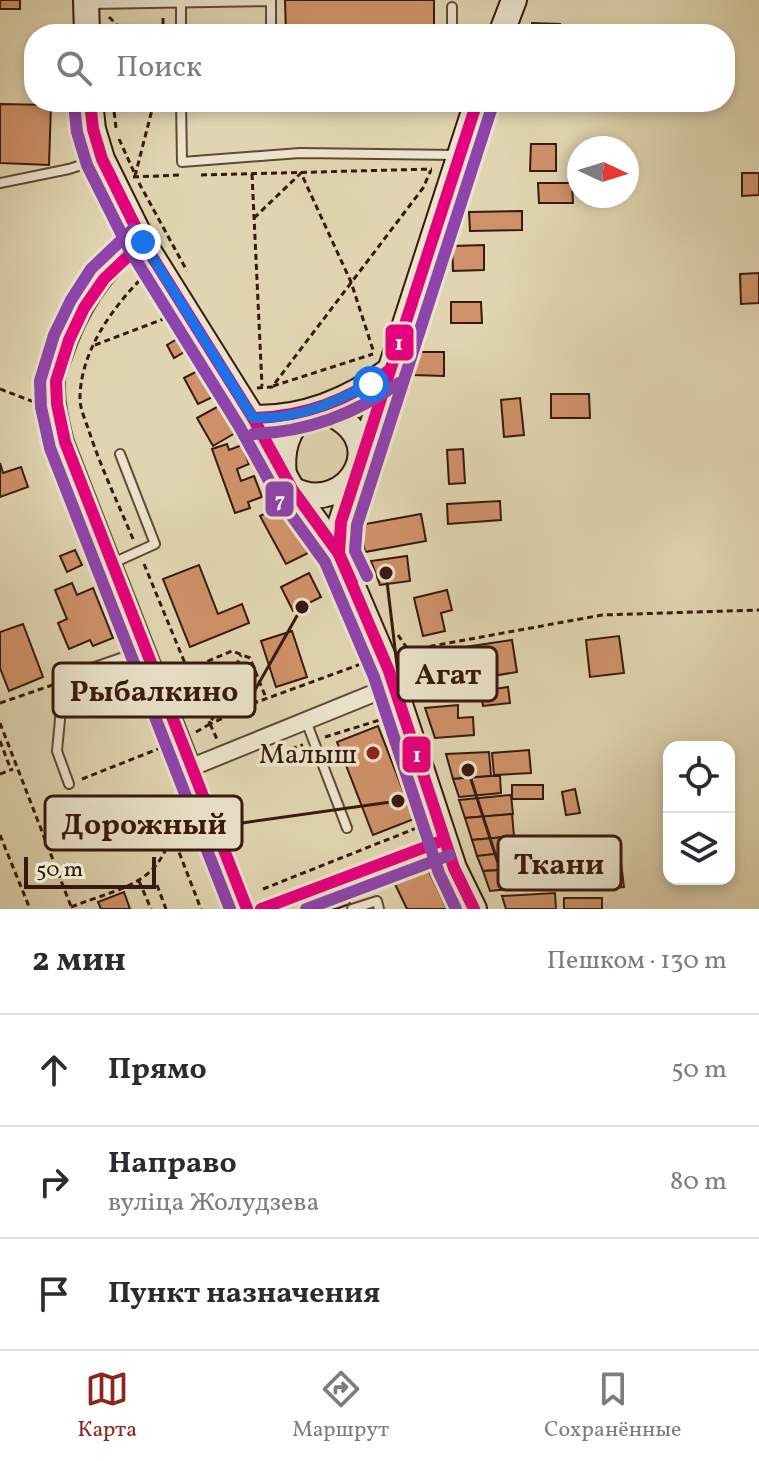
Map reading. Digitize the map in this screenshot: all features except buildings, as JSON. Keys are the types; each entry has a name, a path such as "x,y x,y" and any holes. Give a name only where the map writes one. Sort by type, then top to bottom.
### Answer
{"main road":[{"path":"505,24 514,0"},
{"path":"91,112 102,159 125,182 143,242 253,418 288,482 339,554 394,685 444,840 474,909"},
{"path":"339,554 341,522 359,465 382,362 448,154 471,112"},
{"path":"253,418 311,411 371,384 382,362"},
{"path":"288,482 313,496 326,494 345,485 359,465 359,444 355,431 338,415 311,411"},
{"path":"288,482 284,447 289,433 311,411"}],"street":[{"path":"143,242 107,273 84,309 70,337 56,378 57,411 65,442 192,767 394,685"}],"lane":[{"path":"181,1 181,24"},
{"path":"92,6 181,1 271,1 271,24"},
{"path":"452,7 452,24"},
{"path":"181,112 182,162 300,153 448,154"},
{"path":"0,183 102,159"},
{"path":"113,563 155,544 120,454"},
{"path":"69,784 57,751 61,709 89,669 144,650"},
{"path":"306,721 347,828"},
{"path":"192,767 247,909"},
{"path":"261,909 444,840"},
{"path":"352,909 377,901 379,909"}],"path":[{"path":"92,6 114,24"},
{"path":"114,112 125,182 188,272"},
{"path":"125,182 150,112"},
{"path":"272,387 423,188 431,170 448,154"},
{"path":"125,182 252,174 431,170"},
{"path":"254,218 301,173"},
{"path":"301,173 351,282 382,362"},
{"path":"252,174 262,387"},
{"path":"423,202 428,187"},
{"path":"145,275 118,302 93,346 83,375 80,404 94,448 210,724"},
{"path":"93,346 173,315"},
{"path":"379,338 382,362"},
{"path":"253,389 382,362"},
{"path":"0,389 57,411"},
{"path":"409,651 602,615 759,610"},
{"path":"189,669 232,651 250,658 266,699"},
{"path":"210,724 241,655"},
{"path":"128,663 138,693 149,703"},
{"path":"210,724 257,702 361,664"},
{"path":"189,669 257,702"},
{"path":"0,703 66,680 84,677"},
{"path":"0,723 71,908 139,881 154,871 172,834 180,787 175,774"},
{"path":"0,741 11,770"},
{"path":"69,784 165,747"},
{"path":"0,774 16,768"},
{"path":"263,889 419,827"},
{"path":"172,834 201,909"},
{"path":"0,835 30,909"},
{"path":"139,881 151,909"},
{"path":"157,885 166,909"}],"transit line":[{"name":"7","path":"75,112 87,165 129,249 239,426 278,497 325,562 374,677 439,873 456,909"},
{"name":"1","path":"91,112 102,159 143,242 253,418 292,489 339,554 389,671 454,868 474,909"},
{"name":"1","path":"352,583 339,554 341,522 474,112"},
{"name":"7","path":"367,576 355,551 357,525 490,112"},
{"name":"7","path":"133,229 91,269 71,300 54,335 40,381 41,407 50,448 230,909"},
{"name":"1","path":"143,242 104,279 84,308 69,340 56,381 57,404 65,442 247,909"},
{"name":"1","path":"253,418 290,414 325,405 358,390 390,370"},
{"name":"7","path":"253,434 293,430 330,419 365,404 399,383"},
{"name":"1","path":"261,909 444,840"},
{"name":"7","path":"306,909 450,855"}],"place":[{"name":"Агат","path":"386,573"},
{"name":"Рыбалкино","path":"302,607"},
{"name":"Малыш","path":"373,753"},
{"name":"Ткани","path":"468,770"},
{"name":"Дорожный","path":"398,801"}],"route":[{"path":"143,242 253,418 280,417 318,409 371,384"}]}
